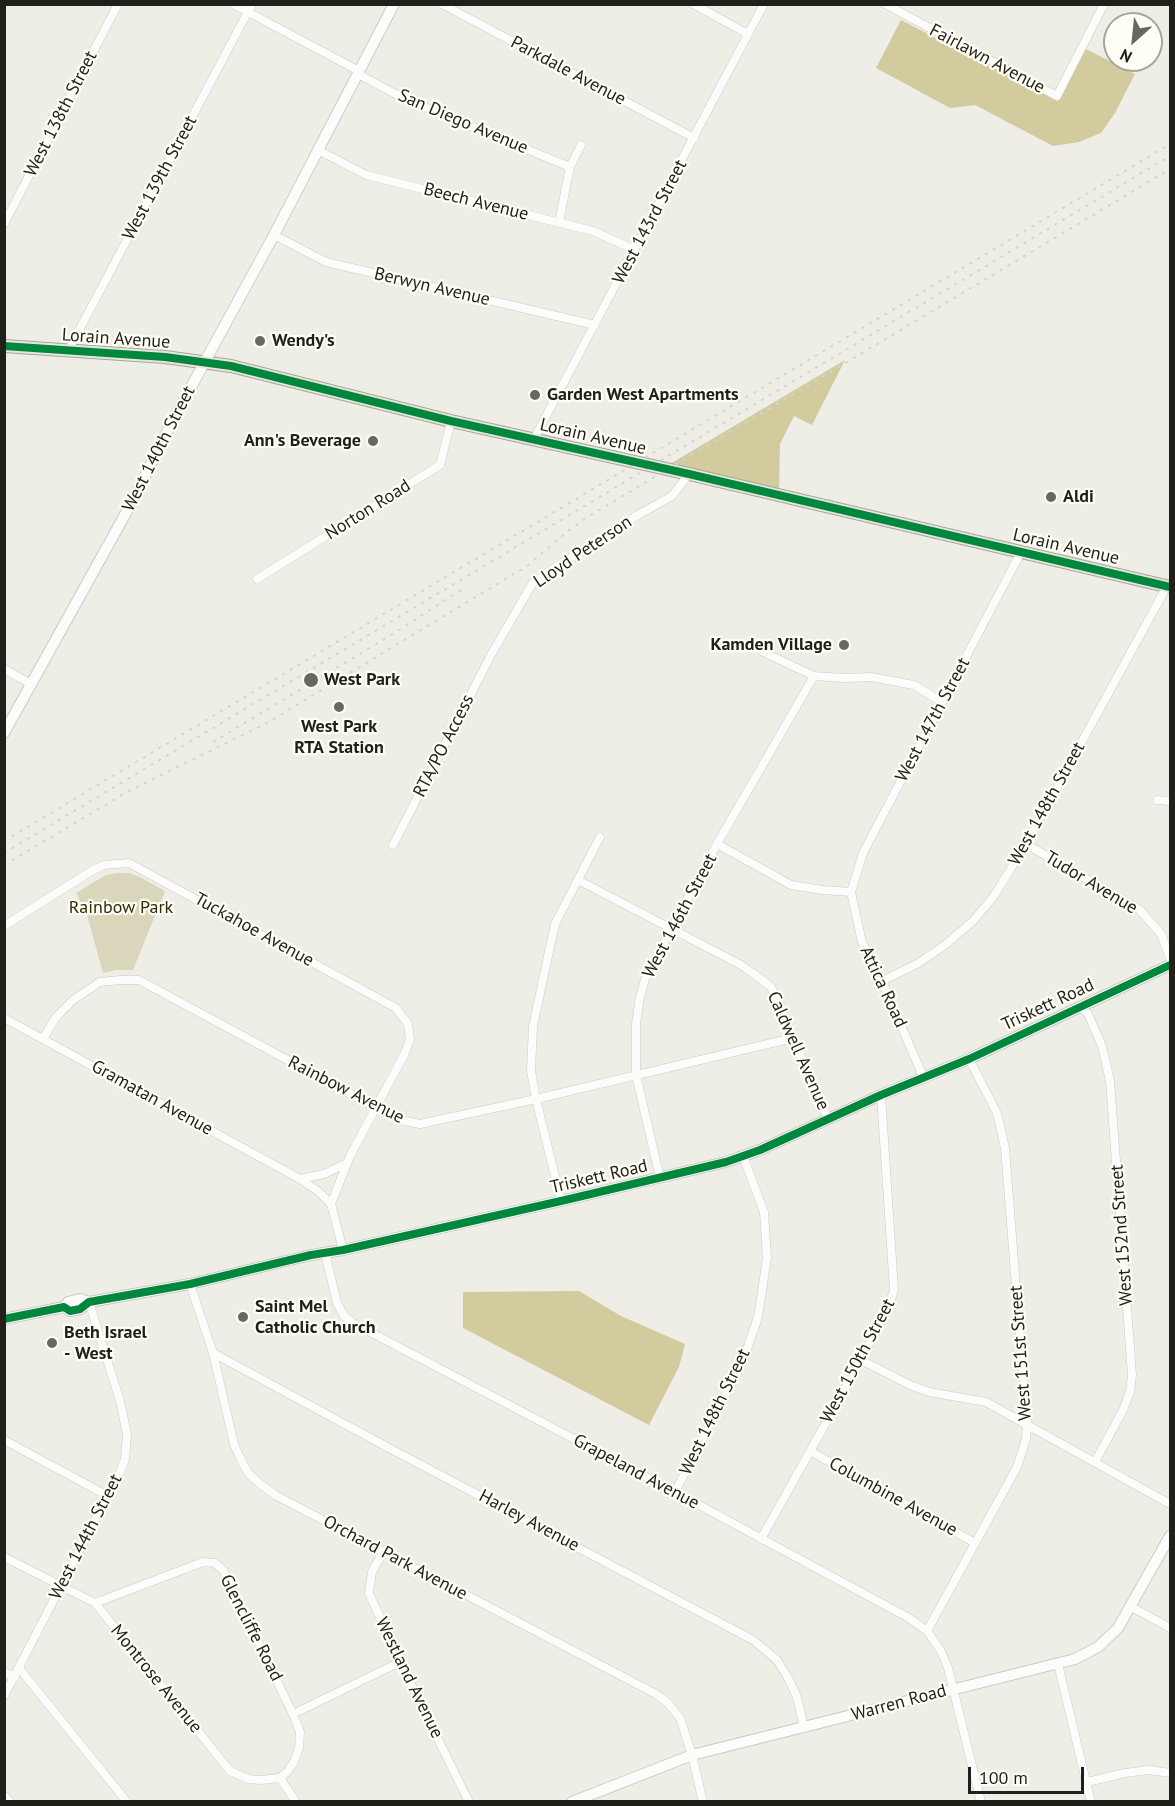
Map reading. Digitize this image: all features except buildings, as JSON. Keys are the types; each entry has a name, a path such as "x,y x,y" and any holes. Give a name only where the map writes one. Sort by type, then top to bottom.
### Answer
{"main road":[{"name":"West 140th Street","path":"4,733 132,502 172,422 274,235 394,4"},
{"name":"Lorain Avenue","path":"4,346 205,361 451,421 1168,586"},
{"name":"Triskett Road","path":"4,1319 64,1308 70,1311 80,1309 89,1302 190,1284 343,1250 660,1178 743,1156 969,1059 1170,965"},
{"name":"Warren Road","path":"572,1802 692,1755 1075,1659 1098,1647 1118,1628 1170,1536"}],"street":[{"name":"West 138th Street","path":"4,224 118,4"},
{"name":"San Diego Avenue","path":"233,4 407,100 570,167"},
{"name":"West 139th Street","path":"68,351 252,4"},
{"name":"Parkdale Avenue","path":"442,4 694,138"},
{"path":"693,4 748,34"},
{"name":"West 143rd Street","path":"534,439 764,4"},
{"name":"Fairlawn Avenue","path":"885,4 1057,96 1104,4"},
{"path":"559,222 570,167 581,145"},
{"name":"Beech Avenue","path":"318,150 366,175 593,231 635,250"},
{"name":"Berwyn Avenue","path":"274,235 326,262 595,325"},
{"name":"Norton Road","path":"257,579 440,465 451,421"},
{"name":"Lloyd Peterson","path":"495,648 532,584 619,527 672,496 688,474"},
{"name":"West 147th Street","path":"851,892 863,853 1021,552"},
{"name":"West 148th Street","path":"882,981 917,964 945,945 974,921 994,896 1026,844 1168,586"},
{"name":"RTA/PO Access","path":"393,845 495,648"},
{"path":"761,651 814,676 871,677 914,685 942,702"},
{"path":"4,669 31,684"},
{"name":"West 146th Street","path":"660,1178 636,1075 635,1043 640,997 646,976 717,844 814,676"},
{"path":"1156,800 1170,801"},
{"path":"561,1201 531,1071 532,1026 555,924 600,837"},
{"path":"717,844 791,885 851,892"},
{"name":"Tudor Avenue","path":"1026,844 1140,910 1161,934 1170,958"},
{"name":"Tuckahoe Avenue","path":"4,926 93,870 104,865 129,862 396,1008 408,1024 410,1039 376,1108"},
{"name":"Caldwell Avenue","path":"578,880 741,965 771,987 828,1119"},
{"name":"Attica Road","path":"851,892 862,942 882,981 924,1079"},
{"name":"Rainbow Avenue","path":"42,1039 56,1017 73,1000 100,982 139,980 399,1120 420,1124 793,1038"},
{"name":"West 152nd Street","path":"1080,1006 1088,1014 1102,1046 1110,1081 1132,1376 1130,1392 1123,1410 1095,1462"},
{"name":"Gramatan Avenue","path":"4,1018 300,1179 318,1191 331,1204"},
{"name":"West 151st Street","path":"927,1631 1017,1467 1026,1439 1027,1425 1005,1148 997,1113 969,1059"},
{"name":"West 150th Street","path":"761,1539 861,1359 894,1290 881,1095"},
{"path":"343,1250 331,1204 347,1163 376,1108"},
{"name":"West 148th Street","path":"675,1492 742,1364 758,1317 767,1258 764,1212 743,1156"},
{"path":"300,1179 324,1174 347,1163"},
{"name":"Grapeland Avenue","path":"325,1253 337,1303 344,1316 353,1323 675,1492 909,1618 927,1631 941,1651 948,1668 981,1802"},
{"name":"Orchard Park Avenue","path":"190,1284 213,1353 234,1444 248,1473 275,1495 656,1694 668,1703 680,1718 692,1755 703,1802"},
{"name":"West 144th Street","path":"4,1696 125,1459 127,1434 120,1401 89,1302"},
{"name":"Harley Avenue","path":"213,1353 753,1640 777,1660 788,1676 797,1697 804,1728"},
{"path":"861,1359 910,1385 929,1392 986,1402 1170,1504"},
{"path":"4,1440 108,1496"},
{"name":"Columbine Avenue","path":"810,1451 975,1543"},
{"name":"Westland Avenue","path":"383,1552 372,1572 369,1593 400,1662 469,1802"},
{"name":"Montrose Avenue","path":"4,1557 95,1603 231,1771 248,1779 280,1778"},
{"name":"Glencliffe Road","path":"95,1603 202,1563 215,1563 223,1570 300,1732 299,1748 294,1762 280,1778"},
{"path":"1130,1606 1170,1628"},
{"path":"293,1714 400,1662"},
{"path":"1059,1664 1091,1802"},
{"path":"19,1668 127,1802"},
{"path":"4,1672 15,1677"},
{"path":"1086,1782 1149,1770 1170,1773"},
{"path":"280,1778 296,1802"},
{"path":"4,1795 10,1802"}],"green space":[{"name":"Rainbow Park","path":"129,873 140,877 165,891 133,970 103,973 87,915 76,893 106,875"}],"shaded area":[{"path":"901,20 1057,101 1084,48 1103,58 1103,72 1135,74 1115,113 1101,133 1079,142 1053,146 975,105 950,108 876,68"},
{"path":"845,360 812,425 794,416 780,444 779,491 670,464"},
{"path":"579,1291 621,1316 685,1344 679,1367 649,1425 463,1328 463,1292"}],"railway":[{"path":"4,841 1170,144"},
{"path":"4,853 1170,156"},
{"path":"4,865 129,791 267,723 527,566 586,518 1170,169"},
{"path":"213,742 393,634 464,588"}],"cycle path":[{"path":"4,346 165,357 231,366 451,421 689,474 1170,587"},
{"path":"4,1319 64,1307 70,1311 80,1309 89,1302 190,1284 726,1162 760,1150 881,1095 969,1059 1170,965"}],"place":[{"name":"Wendy's","path":"260,341"},
{"name":"Garden West Apartments","path":"535,395"},
{"name":"Ann's Beverage","path":"373,441"},
{"name":"Aldi","path":"1051,497"},
{"name":"Kamden Village","path":"844,645"},
{"name":"West Park","path":"311,680"},
{"name":"West Park RTA Station","path":"339,707"},
{"name":"Saint Mel Catholic Church","path":"243,1317"},
{"name":"Beth Israel - West","path":"52,1343"}]}
